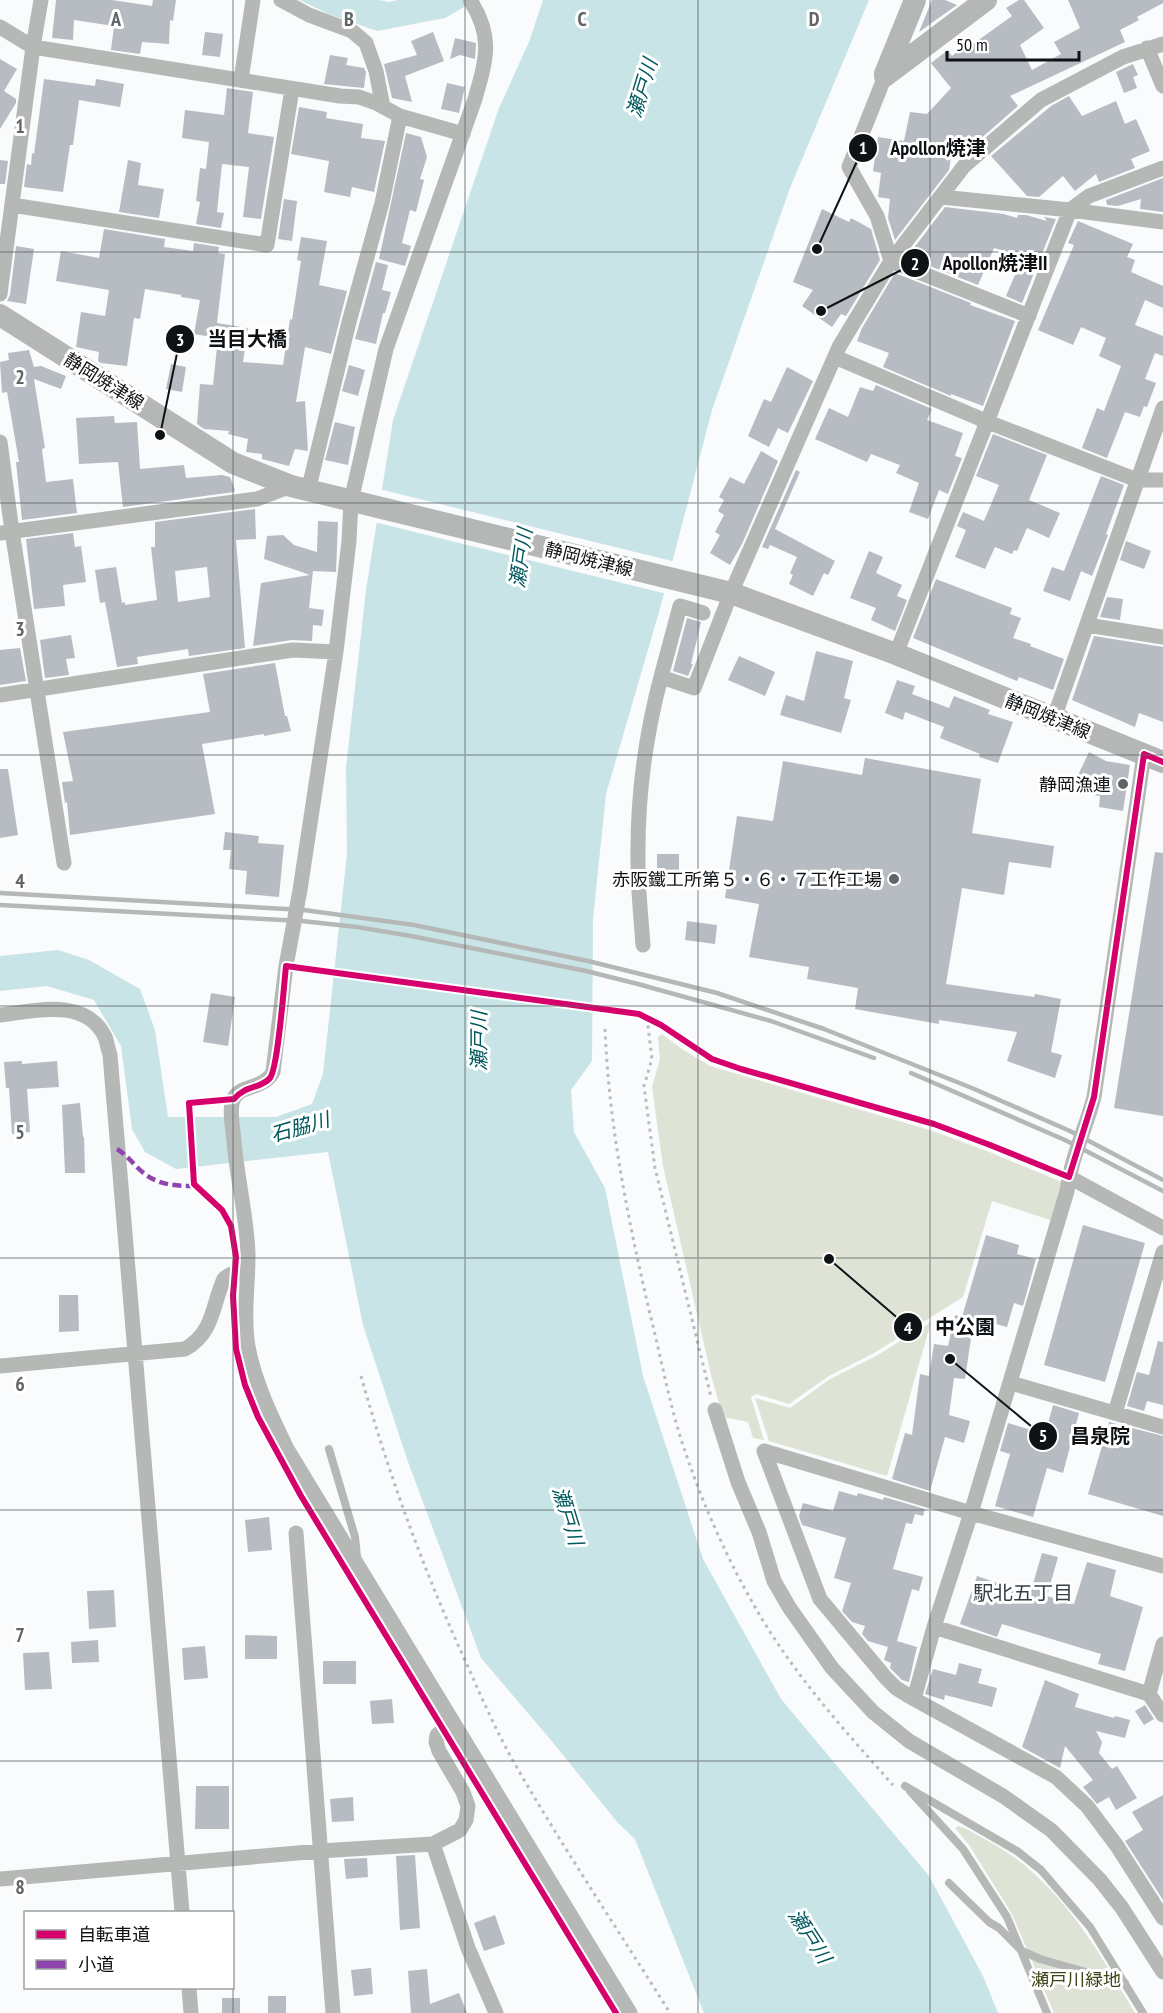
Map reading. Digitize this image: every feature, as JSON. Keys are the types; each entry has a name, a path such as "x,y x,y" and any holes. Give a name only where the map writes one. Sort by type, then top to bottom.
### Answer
{"main road":[{"path":"885,76 915,0"},
{"path":"885,76 986,0"},
{"name":"静岡焼津線","path":"0,315 233,463 299,488 723,591 896,654 1153,758"}],"street":[{"path":"0,294 41,0"},
{"path":"241,80 253,0"},
{"path":"282,0 309,15 352,32 366,43 376,71 383,107"},
{"path":"472,4 485,31 487,51 475,99 387,349 349,542 336,652 300,890 286,966 273,1072 264,1083 239,1092 234,1099 232,1111 236,1172 247,1242 245,1317 248,1347 256,1381 287,1449 630,2013"},
{"path":"0,27 33,47 340,96 359,97 400,116 463,134"},
{"path":"661,677 694,688 723,591 835,357 891,261 964,166 1041,100 1123,57 1163,44"},
{"path":"1147,48 1163,86"},
{"path":"885,76 849,167 877,216 891,261"},
{"path":"12,205 267,245 292,88"},
{"path":"6,532 257,499 299,488 382,202 400,116"},
{"path":"896,654 1070,210 1089,196 1163,168"},
{"path":"941,197 1163,222"},
{"path":"891,261 1029,316"},
{"path":"835,357 988,422 1137,480 1163,480"},
{"path":"1054,718 1163,408"},
{"path":"0,442 6,532 38,689 64,863"},
{"path":"643,945 638,863 640,794 650,718 680,606 703,613"},
{"path":"1087,625 1163,637"},
{"path":"0,695 293,650 336,652"},
{"path":"914,1699 1011,1383 1067,1191 1070,1169 1088,1121 1153,758"},
{"path":"0,1014 60,1009 74,1011 86,1016 105,1036 110,1055 183,1911"},
{"path":"1069,1177 1163,1228"},
{"path":"1114,1413 1163,1252"},
{"path":"0,1366 179,1350 196,1343 209,1322 224,1279 229,1274 247,1274"},
{"path":"1011,1383 1163,1427"},
{"path":"715,1410 738,1482 759,1532 774,1581 789,1607 832,1668 873,1712 909,1741 1003,1796 1051,1830 1100,1880 1122,1908 1163,1972"},
{"path":"1163,1566 971,1513 764,1451 820,1599 886,1678 896,1688 914,1699 1056,1777 1088,1806 1117,1846 1163,1918"},
{"path":"296,1533 333,2013"},
{"path":"934,1628 1149,1694 1163,1715"},
{"path":"1149,1694 1163,1644"},
{"path":"0,1879 320,1851 433,1844 460,1830 466,1820 468,1806 463,1792 436,1742 437,1735 453,1722"},
{"path":"433,1844 468,1948 496,2013"},
{"path":"189,1989 191,2013"}],"lane":[{"path":"329,1449 355,1537 358,1565"},
{"path":"1047,2013 1007,1917 963,1849 905,1786 1017,1851 1041,1870 1090,1927 1143,2013"},
{"path":"949,1883 1022,1952 1048,1962 1125,1983"}],"path":[{"path":"294,967 639,1014 712,1059 934,1124 1069,1177"},
{"path":"648,1018 652,1059 644,1086 655,1168 715,1410"},
{"path":"361,1376 397,1491 454,1637 488,1710 511,1757 543,1811 669,2013"}],"green space":[{"path":"662,1034 710,1066 933,1131 1064,1183 1053,1221 992,1201 963,1297 874,1353 829,1376 789,1404 756,1394 751,1397 764,1440 753,1438 748,1422 723,1417 712,1379 663,1166 652,1087 660,1059 658,1037"},
{"path":"931,1322 887,1476 769,1441 755,1398 790,1408 830,1379 876,1356"},
{"name":"瀬戸川緑地","path":"958,1826 1011,1855 1054,1893 1090,1939 1135,2013 1054,2013 1012,1914 969,1845 955,1828"}],"water":[{"path":"299,0 389,2 476,0 445,18 377,31 329,14"},
{"path":"543,0 869,0 790,188 712,410 661,605 606,794 593,919 592,1061 571,1090 574,1132 605,1188 643,1376 703,1559 781,1699 929,1876 983,1976 998,2013 704,2013 635,1839 618,1823 481,1658 407,1459 363,1325 328,1152 176,1169 145,1152 132,1129 121,1046 94,1000 47,986 0,991 0,956 58,950 89,960 140,989 155,1030 168,1117 276,1117 312,1104 323,1074 347,854 346,768 366,590 393,420 499,108 529,42"}],"pier":[{"path":"379,489 676,562 667,594 374,522"}],"building":[{"path":"56,0 112,0 152,6 153,0 176,0 173,21 170,20 169,44 142,42 140,54 111,50 114,26 74,20 73,40 52,38"},
{"path":"932,0 945,0 957,5 919,32"},
{"path":"1019,0 1024,0 1044,28 1020,45 1032,70 1061,54 1054,42 1080,28 1068,0 1163,0 1163,3 1137,17 1139,20 1120,30 1125,42 1010,96 1018,106 962,155 953,144 949,170 895,240 888,218 890,199 878,197 881,173 873,171 878,137 904,141 910,112 927,114 951,88 931,63 948,50 952,56 971,41 973,44 1012,16 1006,8"},
{"path":"205,32 223,34 220,57 202,55"},
{"path":"433,32 444,61 405,76 412,102 392,98 384,64 417,55 411,41"},
{"path":"455,38 476,43 475,59 460,55 450,59"},
{"path":"330,55 348,58 346,65 364,68 366,72 364,88 324,84"},
{"path":"0,59 17,69 4,91 16,99 16,103 0,129"},
{"path":"1133,64 1138,75 1133,77 1137,88 1124,93 1116,72"},
{"path":"44,79 95,86 96,79 124,84 120,107 79,100 63,192 24,187 27,164 31,165 32,153 34,154"},
{"path":"447,83 465,87 459,113 441,109"},
{"path":"227,88 253,92 248,133 274,137 261,219 243,217 249,167 222,164 217,212 224,213 221,228 196,224 200,202 196,201 200,168 206,169 209,142 182,138 185,110 224,115"},
{"path":"1069,96 1082,116 1116,101 1125,124 1136,119 1150,151 1131,159 1135,168 1099,182 1096,174 1075,191 1063,176 1039,197 1027,196 991,156 1051,106"},
{"path":"299,107 327,112 326,118 363,124 361,138 385,141 374,192 352,187 350,197 324,192 329,161 291,154"},
{"path":"406,133 421,137 427,157 420,179 424,180 416,212 410,210 402,243 411,246 405,266 379,259"},
{"path":"0,160 8,161 5,184 0,184"},
{"path":"128,160 141,163 138,185 164,189 159,218 119,212"},
{"path":"1163,178 1163,212 1140,209 1141,199 1118,206 1107,205 1106,200"},
{"path":"284,199 297,201 292,241 278,239"},
{"path":"945,207 1004,214 1017,218 1018,215 1026,215 1047,221 1044,217 1056,219 1022,303 1006,296 1023,256 994,248 978,285 907,257"},
{"path":"822,209 849,222 851,218 871,229 880,260 846,316 841,314 832,327 802,306 813,290 793,282"},
{"path":"1078,221 1133,244 1127,257 1135,260 1131,272 1163,286 1163,308 1145,300 1135,325 1163,336 1163,356 1155,353 1145,379 1156,383 1147,407 1144,406 1140,417 1125,412 1107,458 1082,448 1097,408 1104,411 1121,366 1099,356 1106,338 1081,327 1073,345 1038,330 1074,245 1068,243"},
{"path":"104,229 165,239 164,247 193,251 194,243 219,247 218,253 225,254 217,323 248,328 243,362 283,365 301,261 297,260 301,237 327,241 319,285 347,291 331,354 305,347 296,402 305,401 308,451 295,449 289,466 262,459 262,454 246,452 248,439 228,434 229,431 204,429 197,424 200,384 213,385 218,338 194,334 200,300 145,289 140,319 134,318 127,366 101,363 98,361 99,352 76,347 81,312 105,316 109,290 56,281 61,251 99,258"},
{"path":"16,246 34,249 26,304 7,301 10,295"},
{"path":"376,262 388,265 382,290 391,292 385,313 383,313 376,344 355,339"},
{"path":"895,273 971,303 970,305 1015,321 983,406 951,394 951,396 883,367 889,353 857,341 862,328"},
{"path":"29,350 34,367 41,366 66,376 61,389 34,379 45,448 42,449 46,482 73,479 77,513 22,520 16,462 19,462 7,392 2,393 0,362 9,360 8,353"},
{"path":"171,364 186,367 182,392 166,389"},
{"path":"349,365 365,370 358,396 342,391"},
{"path":"787,367 813,381 788,433 778,428 769,447 748,436 764,399 771,402"},
{"path":"876,385 932,409 927,420 963,433 955,456 962,458 948,494 939,490 928,519 909,512 919,483 896,473 900,465 871,454 867,462 815,439 829,408 848,417 860,387 873,391"},
{"path":"114,416 115,423 137,422 140,469 184,465 186,478 222,475 230,477 234,492 123,507 118,462 79,464 76,418"},
{"path":"335,422 355,427 348,465 325,460"},
{"path":"993,434 1047,455 1029,500 1060,513 1049,538 1027,528 1017,551 1014,550 1012,554 995,547 985,569 955,557 966,530 957,526 963,512 984,521 999,485 976,476"},
{"path":"761,451 778,461 742,544 730,565 710,553 720,535 715,532 724,515 718,511 724,500 719,497 730,477 744,484"},
{"path":"796,470 800,472 775,529 835,561 828,575 824,573 813,596 789,584 793,575 790,573 797,557 770,545 768,549 762,547"},
{"path":"1101,476 1124,485 1092,576 1081,571 1070,601 1043,591 1052,567 1064,571"},
{"path":"255,509 256,539 236,540 245,648 189,656 188,649 137,657 138,664 117,667 105,602 100,603 95,570 116,567 122,603 125,602 125,605 157,600 151,547 155,547 155,522","holes":["207,567 210,597 178,602 175,571"]},
{"path":"318,521 338,522 336,572 313,571 309,608 324,610 322,626 313,625 312,641 292,640 253,646 261,583 310,575 264,559 267,536 283,535 294,545 317,552"},
{"path":"73,533 75,547 81,546 86,582 63,585 65,606 34,609 26,539"},
{"path":"1126,541 1151,551 1144,569 1120,560"},
{"path":"869,551 883,557 876,573 902,585 897,596 907,600 895,631 871,620 876,608 850,598"},
{"path":"936,579 1012,608 1010,614 1021,618 1013,638 1064,659 1053,690 1019,677 1017,681 913,638"},
{"path":"1107,597 1123,599 1120,620 1100,617"},
{"path":"687,618 701,622 691,664 693,664 688,676 673,671"},
{"path":"71,635 75,658 66,659 69,675 45,678 40,640"},
{"path":"1094,636 1163,647 1163,722 1139,713 1135,727 1072,700"},
{"path":"20,648 26,681 0,685 0,650"},
{"path":"816,651 853,661 844,698 851,700 841,733 780,715 786,695 804,701"},
{"path":"739,656 775,672 765,696 728,680"},
{"path":"275,663 285,716 287,716 291,731 202,744 215,814 70,835 67,802 65,803 62,782 73,781 63,732 210,712 203,674"},
{"path":"897,680 915,686 912,694 949,708 954,696 990,710 988,714 1013,722 998,763 979,757 980,754 940,738 944,727 905,712 903,720 885,713"},
{"path":"1089,752 1106,761 1130,765 1123,811 1099,807 1100,796 1070,792"},
{"path":"865,758 981,779 972,833 1054,846 1051,868 1009,862 1004,895 962,888 946,984 1061,999 1051,1052 1062,1055 1055,1078 1007,1061 1017,1032 939,1020 939,1024 855,1009 858,988 807,979 809,967 749,957 759,904 725,898 737,816 773,821 783,761 862,775"},
{"path":"0,769 8,769 18,835 0,838"},
{"path":"225,832 259,836 258,843 284,845 279,897 245,894 247,871 229,869 231,850 223,850"},
{"path":"1155,852 1163,853 1163,1116 1114,1108"},
{"path":"657,854 679,854 679,871 657,872"},
{"path":"687,921 717,925 715,944 685,940"},
{"path":"211,993 235,997 228,1046 203,1042"},
{"path":"22,1061 22,1064 57,1061 59,1087 27,1089 30,1132 12,1134 9,1088 6,1088 4,1062"},
{"path":"80,1103 85,1173 65,1173 62,1105"},
{"path":"1083,1225 1145,1243 1105,1382 1044,1365"},
{"path":"986,1235 1019,1245 1017,1254 1036,1259 1023,1306 1014,1303 1007,1327 978,1319 973,1338 971,1338 965,1379 954,1378 949,1415 970,1421 964,1443 945,1437 930,1491 892,1479 905,1433 912,1435 920,1374 929,1376 934,1344 948,1346 955,1315 962,1317"},
{"path":"59,1295 78,1295 79,1331 59,1332"},
{"path":"1158,1341 1163,1342 1163,1405 1147,1401 1144,1411 1127,1406 1137,1372 1149,1375"},
{"path":"1053,1405 1079,1413 1063,1473 1047,1468 1033,1517 995,1506 1010,1454 1000,1451 1008,1423 1045,1434"},
{"path":"1109,1422 1163,1436 1163,1516 1088,1494"},
{"path":"839,1491 857,1496 858,1493 883,1500 884,1497 925,1509 923,1516 915,1514 912,1524 906,1523 893,1569 923,1577 919,1591 912,1589 897,1641 917,1647 909,1682 902,1680 890,1668 891,1663 884,1660 888,1647 868,1641 862,1634 865,1626 852,1622 842,1611 851,1583 834,1578 846,1538 802,1525 799,1516 803,1503 833,1511"},
{"path":"269,1517 272,1550 248,1552 245,1520"},
{"path":"1042,1553 1058,1557 1047,1596 1074,1604 1087,1562 1116,1570 1110,1596 1143,1607 1125,1671 1098,1664 1101,1654 1002,1624 997,1637 960,1624 977,1576 1030,1594"},
{"path":"114,1590 116,1627 89,1629 87,1591"},
{"path":"245,1635 277,1636 277,1659 245,1659"},
{"path":"98,1640 99,1662 72,1663 71,1642"},
{"path":"205,1646 208,1678 184,1680 182,1648"},
{"path":"49,1652 52,1689 25,1690 23,1653"},
{"path":"323,1661 356,1661 356,1684 323,1684"},
{"path":"959,1663 982,1669 978,1683 997,1688 992,1707 945,1695 944,1700 925,1694 933,1669 956,1675"},
{"path":"1045,1680 1079,1694 1075,1707 1130,1720 1125,1738 1096,1731 1102,1742 1099,1753 1112,1769 1117,1766 1137,1798 1116,1810 1109,1797 1097,1804 1083,1787 1093,1780 1065,1746 1060,1768 1022,1747"},
{"path":"392,1699 394,1723 372,1724 370,1701"},
{"path":"1145,1705 1154,1719 1144,1725 1135,1711"},
{"path":"196,1786 229,1786 229,1829 195,1829"},
{"path":"1163,1795 1163,1900 1125,1841 1143,1830 1132,1812"},
{"path":"353,1797 354,1821 332,1822 330,1799"},
{"path":"415,1855 420,1928 400,1930 396,1856"},
{"path":"367,1858 368,1877 346,1879 344,1859"},
{"path":"495,1915 505,1944 484,1951 474,1923"},
{"path":"371,1968 373,1994 354,1996 351,1970"},
{"path":"427,1969 430,2004 459,1993 467,2013 411,2013 408,1971"},
{"path":"268,1996 286,1996 286,2013 268,2013"},
{"path":"222,1998 240,1998 240,2013 222,2013"}],"railway":[{"path":"0,893 304,910 414,925 588,961 717,993 824,1029 972,1088 1070,1131 1163,1180"},
{"path":"0,905 302,921 411,936 586,971 638,984 771,1021 874,1058"},
{"path":"911,1073 1065,1140 1163,1191"}],"marked path":[{"path":"117,1149 151,1178 172,1185 196,1186"}],"cycle path":[{"path":"616,2013 301,1496 258,1417 245,1385 236,1349 233,1296 236,1257 231,1226 222,1210 194,1184 189,1103 234,1099 243,1091 262,1084 270,1078 278,1043 286,966 639,1014 661,1025 712,1059 934,1124 1069,1177 1094,1097 1144,754 1163,762"}],"place":[{"name":"Apollon焼津","path":"817,249"},
{"name":"Apollon焼津II","path":"821,311"},
{"name":"当目大橋","path":"160,435"},
{"name":"静岡漁連","path":"1123,784"},
{"name":"赤阪鐵工所第５・６・７工作工場","path":"894,879"},
{"name":"中公園","path":"829,1259"},
{"name":"昌泉院","path":"950,1359"}],"district":[{"name":"駅北五丁目","path":"1023,1593"}],"water label":[{"name":"瀬戸川","path":"642,88"},
{"name":"瀬戸川","path":"521,558"},
{"name":"瀬戸川","path":"479,1041"},
{"name":"石脇川","path":"300,1127"},
{"name":"瀬戸川","path":"568,1516"},
{"name":"瀬戸川","path":"810,1936"}]}
